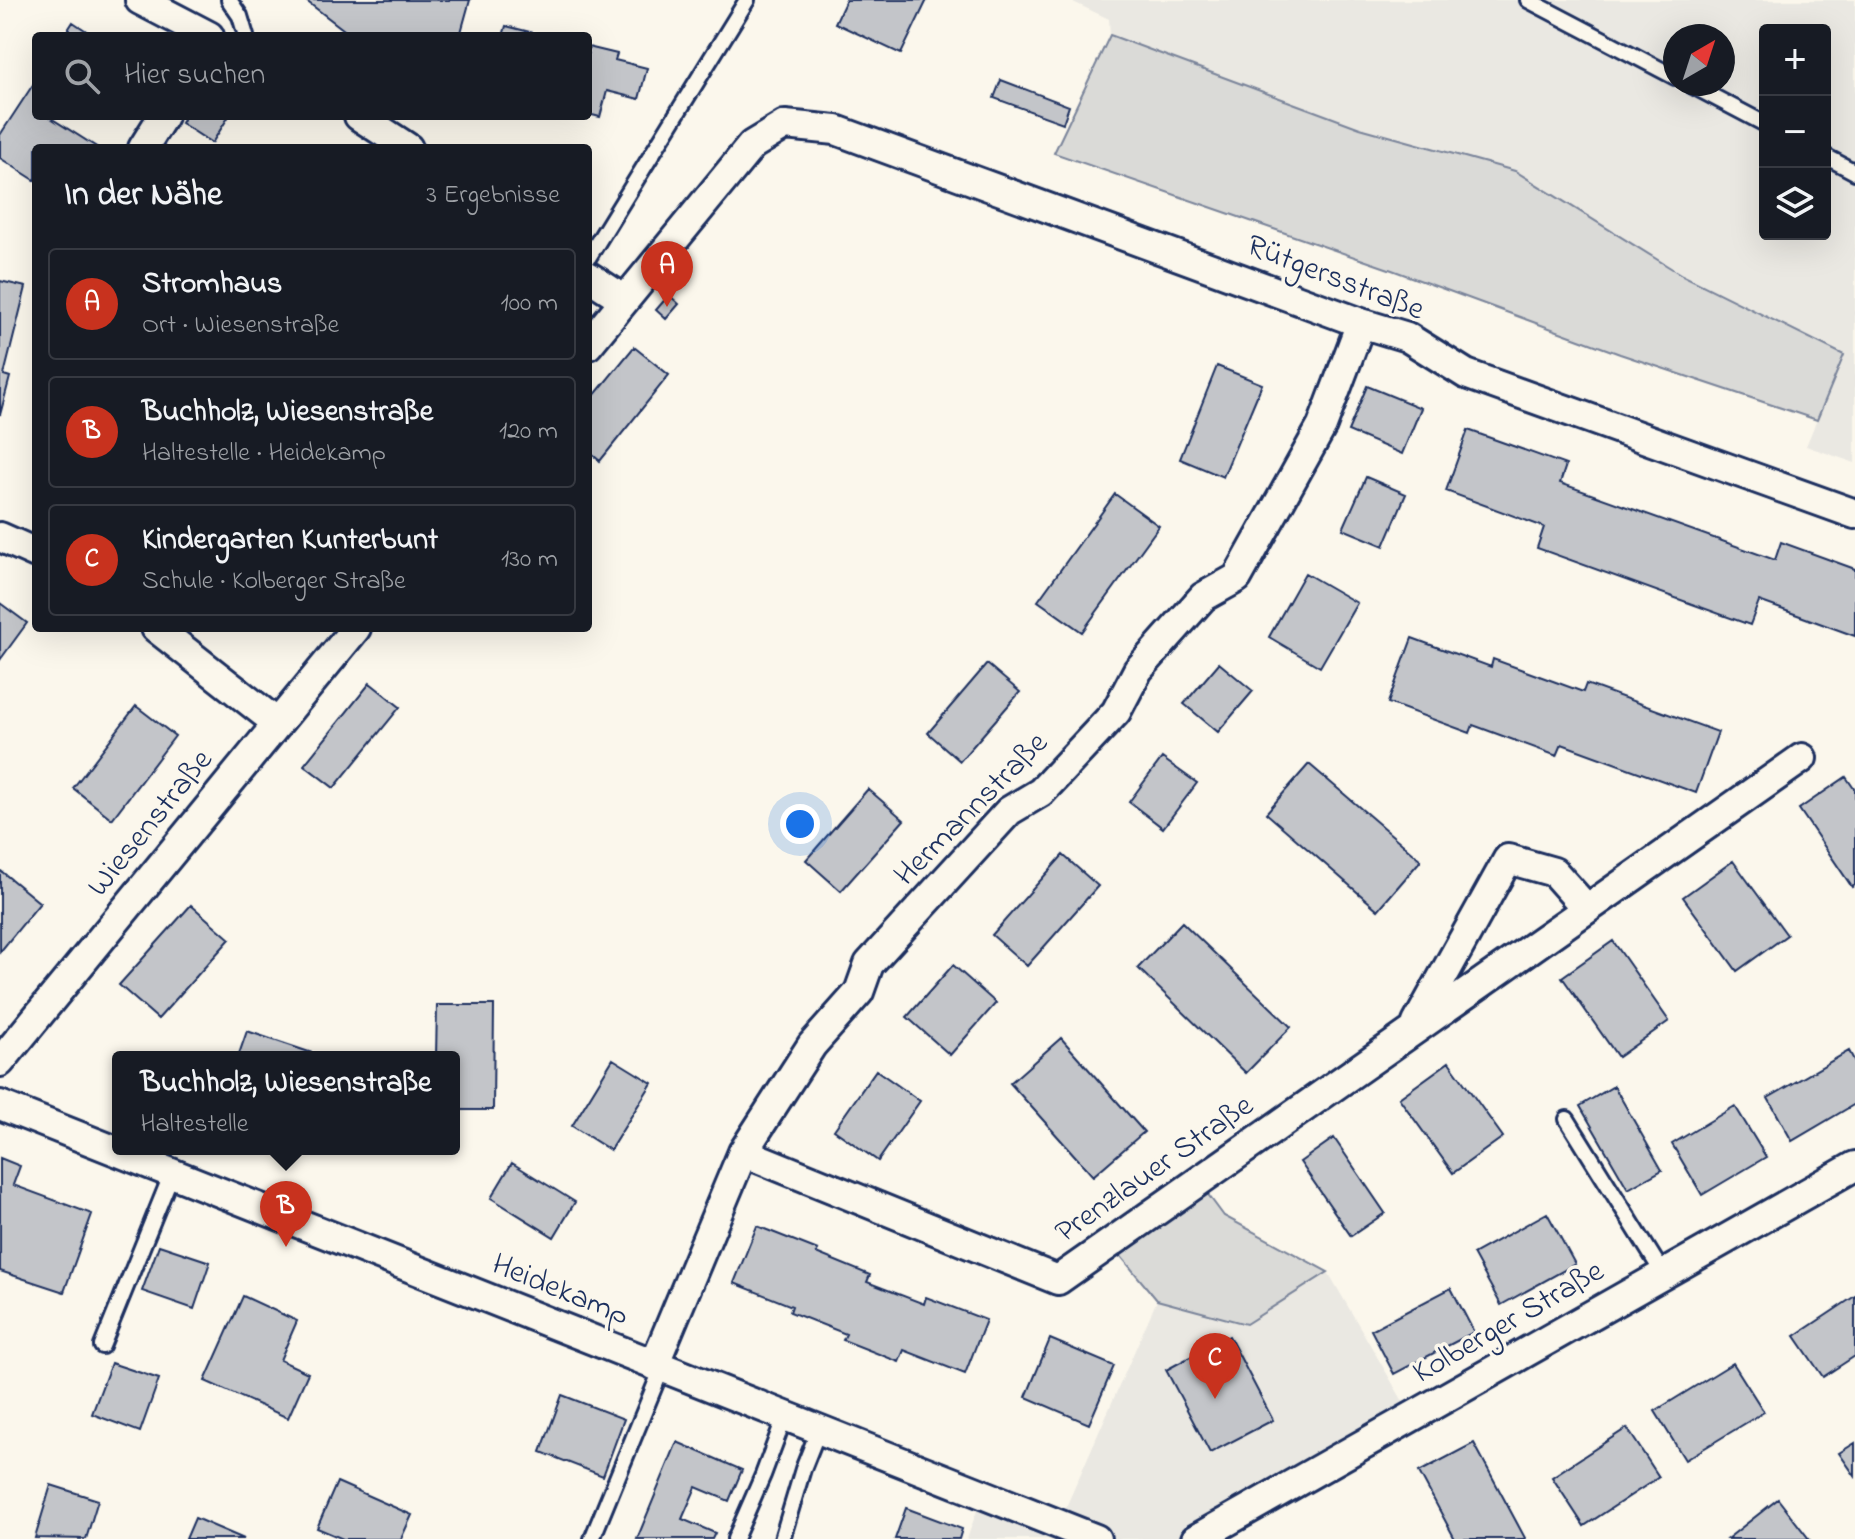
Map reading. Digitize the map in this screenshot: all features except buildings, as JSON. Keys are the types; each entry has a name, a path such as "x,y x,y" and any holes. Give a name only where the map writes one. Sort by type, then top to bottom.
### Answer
{"street":[{"path":"140,0 201,32"},
{"path":"146,144 160,120"},
{"path":"365,120 402,144"},
{"name":"Rütgersstraße","path":"625,300 752,145 785,125 836,130 1361,323 1407,337 1466,374 1855,514"},
{"path":"592,279 625,300 592,340"},
{"name":"Hermannstraße","path":"658,1367 743,1152 812,1045 859,992 869,964 1009,811 1041,792 1116,712 1138,670 1203,597 1237,578 1322,426 1361,323"},
{"path":"0,537 32,551"},
{"path":"162,632 277,723"},
{"name":"Wiesenstraße","path":"0,1062 353,632"},
{"name":"Prenzlauer Straße","path":"743,1152 1058,1280 1802,758"},
{"name":"Prenzlauer Straße","path":"1412,1030 1508,859 1554,872 1586,908"},
{"name":"Heidekamp","path":"0,1105 112,1149"},
{"name":"Heidekamp","path":"126,1155 1096,1539"},
{"name":"Kolberger Straße","path":"1196,1539 1855,1166"}],"lane":[{"path":"229,0 240,16 245,32"},
{"path":"592,252 747,0"},
{"path":"1528,0 1663,71"},
{"path":"1712,96 1759,121"},
{"path":"1831,159 1855,172"},
{"path":"1567,1119 1664,1275"},
{"path":"102,1346 172,1173"},
{"path":"592,1539 658,1367"},
{"path":"735,1539 785,1416"},
{"path":"782,1539 803,1469 819,1429"}],"shaded area":[{"path":"1069,0 1855,0 1855,463 1806,446 1844,354 1682,274 1515,171 1360,128 1110,35 1109,19"},
{"path":"1110,35 1360,128 1515,171 1682,275 1844,355 1817,420 1620,354 1392,270 1054,153"},
{"path":"1198,1181 1224,1216 1328,1272 1246,1324 1157,1300 1110,1243"},
{"path":"1328,1272 1412,1417 1196,1539 967,1539 983,1493 1059,1523 1157,1300 1246,1324"}],"place":[{"name":"Stromhaus","path":"667,307"},
{"name":"Buchholz, Wiesenstraße","path":"286,1247"},
{"name":"Kindergarten Kunterbunt","path":"1215,1399"}]}
